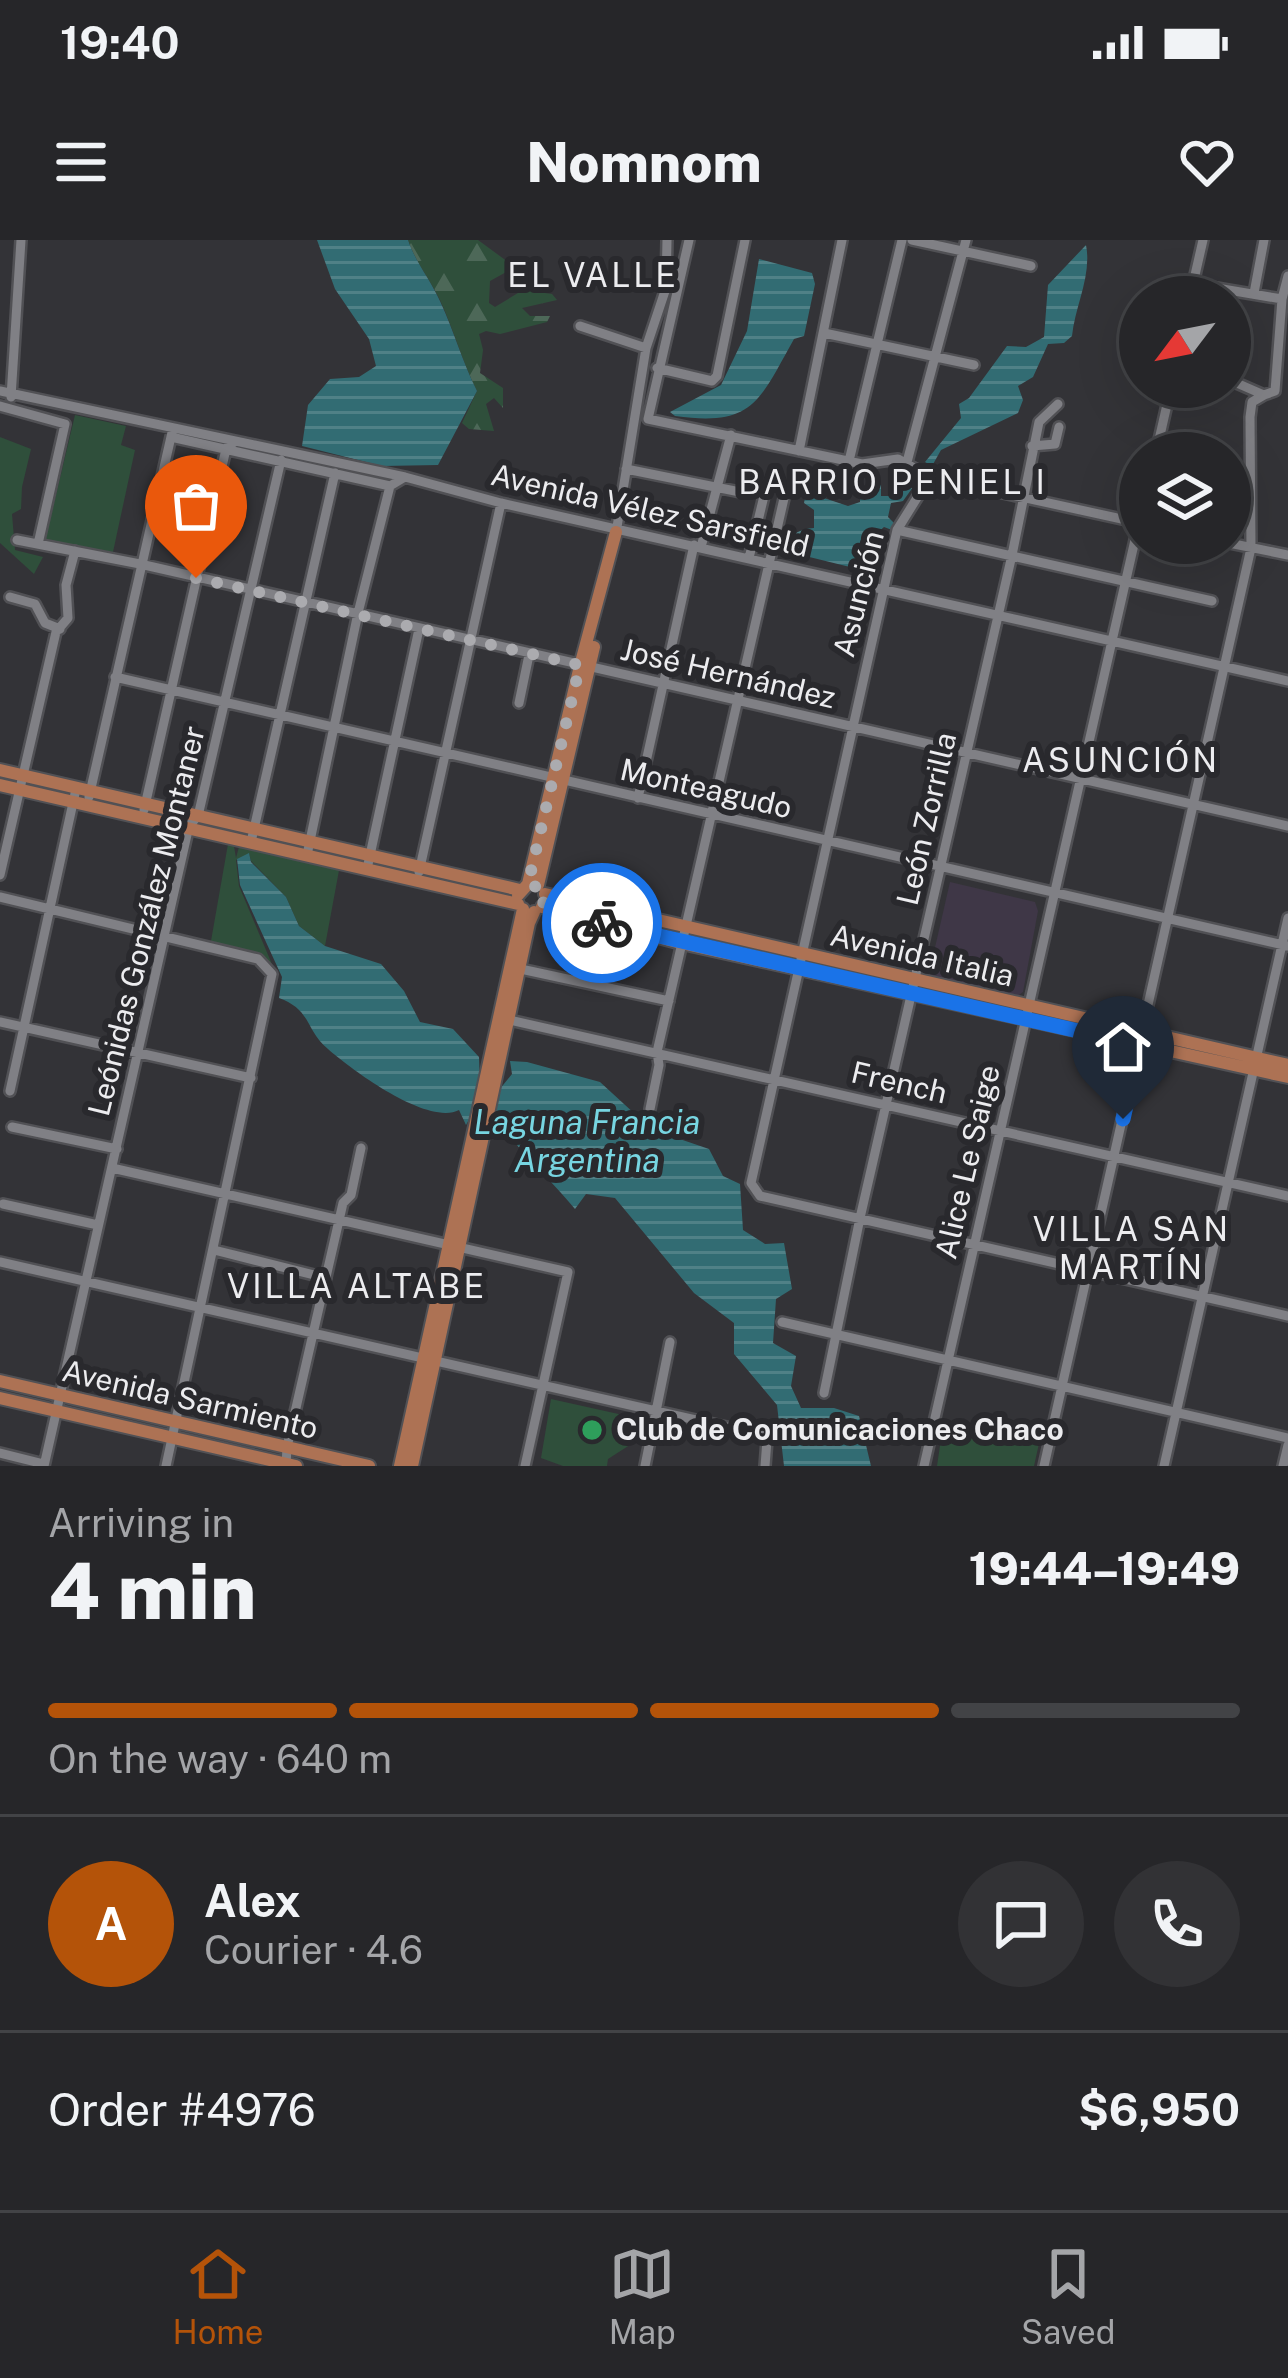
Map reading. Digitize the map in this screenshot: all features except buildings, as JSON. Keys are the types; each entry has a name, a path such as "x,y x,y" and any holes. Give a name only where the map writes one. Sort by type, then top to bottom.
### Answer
{"main road":[{"path":"412,1466 483,1107 585,667 619,541 617,530"},
{"name":"Avenida Italia","path":"0,770 21,782 419,875 801,953 912,987"},
{"name":"Avenida Italia","path":"0,784 21,782"},
{"name":"Avenida Italia","path":"531,898 681,943 1027,1011 1256,1064 1288,1077"},
{"name":"Avenida Italia","path":"1256,1064 1288,1065"},
{"path":"400,1466 429,1363"},
{"name":"Avenida Sarmiento","path":"0,1381 370,1466"},
{"name":"Avenida Sarmiento","path":"0,1398 289,1465"}],"street":[{"path":"20,240 5,407 65,424 38,544"},
{"path":"646,412 646,347 666,289 667,240"},
{"path":"617,530 626,470 674,314 689,240"},
{"path":"657,368 702,381 717,376 745,240"},
{"path":"799,451 842,240"},
{"path":"850,461 902,240"},
{"path":"912,240 1031,266"},
{"path":"908,462 966,240"},
{"path":"1195,276 1203,240"},
{"path":"1254,293 1264,240"},
{"path":"1250,432 1252,403 1275,391 1288,276"},
{"path":"1251,293 1282,299"},
{"path":"580,326 646,347"},
{"path":"824,332 974,365"},
{"path":"1251,389 1264,395"},
{"name":"Avenida Vélez Sarsfield","path":"6,392 230,445 405,477 617,530 1288,681"},
{"name":"León Zorrilla","path":"824,1393 1012,555 1032,446 1039,422 1058,404"},
{"path":"646,412 850,461 908,462 930,477 1119,518"},
{"path":"1032,446 1055,444 1059,428"},
{"path":"10,1091 49,910 115,676 172,432"},
{"path":"638,798 697,546 731,435"},
{"path":"144,810 230,445"},
{"name":"Avenida Vélez Sarsfield","path":"230,445 390,486"},
{"name":"Leónidas González Montaner","path":"44,1465 163,939 281,460"},
{"path":"626,470 740,492"},
{"path":"253,835 335,473"},
{"path":"308,849 390,486 405,477"},
{"name":"Asunción","path":"860,1218 760,1196 751,1183 897,530 930,477"},
{"path":"650,1109 684,926 785,494"},
{"path":"748,558 764,496"},
{"path":"419,875 501,502"},
{"path":"897,530 1212,601"},
{"name":"José Hernández","path":"17,540 1288,826"},
{"path":"1251,548 1288,556"},
{"path":"0,875 56,632 68,618 66,585 75,551"},
{"name":"Alice Le Saige","path":"924,1466 1129,564"},
{"path":"1044,1466 1247,564"},
{"path":"10,597 35,604 45,623 60,629"},
{"path":"368,863 419,629"},
{"path":"519,704 529,655"},
{"name":"Monteagudo","path":"115,676 1285,946"},
{"path":"0,898 258,959 266,965 273,986 166,1466"},
{"path":"1164,1466 1288,918"},
{"path":"515,968 669,1001"},
{"name":"French","path":"504,1019 1288,1196"},
{"path":"0,1022 251,1078"},
{"path":"12,1127 117,1150"},
{"path":"289,1465 287,1447 343,1203 351,1195 361,1148"},
{"path":"112,1168 568,1271 525,1466"},
{"path":"2,1204 98,1225"},
{"path":"860,1218 1288,1316"},
{"path":"214,1250 326,1277"},
{"path":"0,1262 761,1435 767,1440 765,1466"},
{"path":"782,1322 1176,1410 1288,1441 1283,1466"},
{"path":"644,1466 670,1342"},
{"path":"0,1453 44,1465"}],"shaded area":[{"path":"950,882 1035,902 1038,911 1023,992 1015,998 928,978"}],"green space":[{"path":"408,240 478,240 508,262 508,271 490,281 489,303 495,307 523,290 552,294 557,300 522,308 530,316 550,316 547,322 500,334 479,334 480,373 503,388 503,408 494,398 486,404 494,431 469,429 462,423 477,391 440,300"},
{"path":"75,415 126,426 121,445 135,450 113,552 45,541"},
{"path":"0,437 31,449 21,509 12,514 15,550 43,557 34,574 0,543"},
{"path":"240,843 340,865 325,946 299,926 286,897 249,854 236,860 239,886 274,969 263,955 211,941 228,844 234,846 236,858"},
{"name":"Club de Comunicaciones Chaco","path":"551,1399 641,1419 636,1441 608,1459 607,1466 563,1466 541,1458"},
{"path":"994,1429 1040,1439 1034,1466 937,1466 942,1432 990,1442"}],"water":[{"path":"317,240 408,240 440,301 477,391 438,465 382,466 302,446 308,405 330,379 359,377 376,366 369,339 335,289"},
{"path":"1086,245 1087,268 1072,336 1064,343 1048,344 1033,377 1018,386 1023,400 1018,413 941,450 932,466 925,462 961,418 959,404 969,398 1007,346 1026,347 1044,337 1048,285"},
{"path":"759,259 812,273 815,284 804,336 794,339 751,405 722,417 675,416 670,412 721,385 747,331"},
{"path":"914,470 921,476 903,501 891,503 888,517 896,525 892,530 884,527 869,540 870,557 850,567 785,551 795,534 814,528 814,510 804,503 806,492 848,506 860,502 860,487 881,485 881,496 890,496 910,483"},
{"name":"Laguna Francia Argentina","path":"249,853 251,862 286,897 299,926 325,946 381,964 404,991 420,1022 453,1029 479,1057 480,1085 499,1090 512,1074 510,1061 600,1082 636,1115 668,1135 709,1149 723,1176 740,1184 743,1230 765,1244 784,1243 792,1289 776,1299 773,1343 796,1356 791,1386 801,1408 834,1408 859,1416 871,1466 784,1466 777,1405 734,1354 734,1323 694,1293 615,1198 586,1194 575,1209 519,1148 491,1109 472,1114 466,1125 459,1110 445,1113 411,1104 372,1082 321,1042 303,1014 279,998 282,977 240,885 237,859"}],"way so far":[{"path":"196,578 580,665 528,884 542,889 542,907 602,923"}],"place":[{"name":"Club de Comunicaciones Chaco","path":"592,1430"}],"district":[{"name":"EL VALLE","path":"593,275"},
{"name":"BARRIO PENIEL I","path":"893,482"},
{"name":"ASUNCIÓN","path":"1121,760"},
{"name":"VILLA SAN MARTÍN","path":"1132,1248"},
{"name":"VILLA ALTABE","path":"357,1286"}],"route":[{"path":"602,923 1140,1045 1123,1119"}]}
